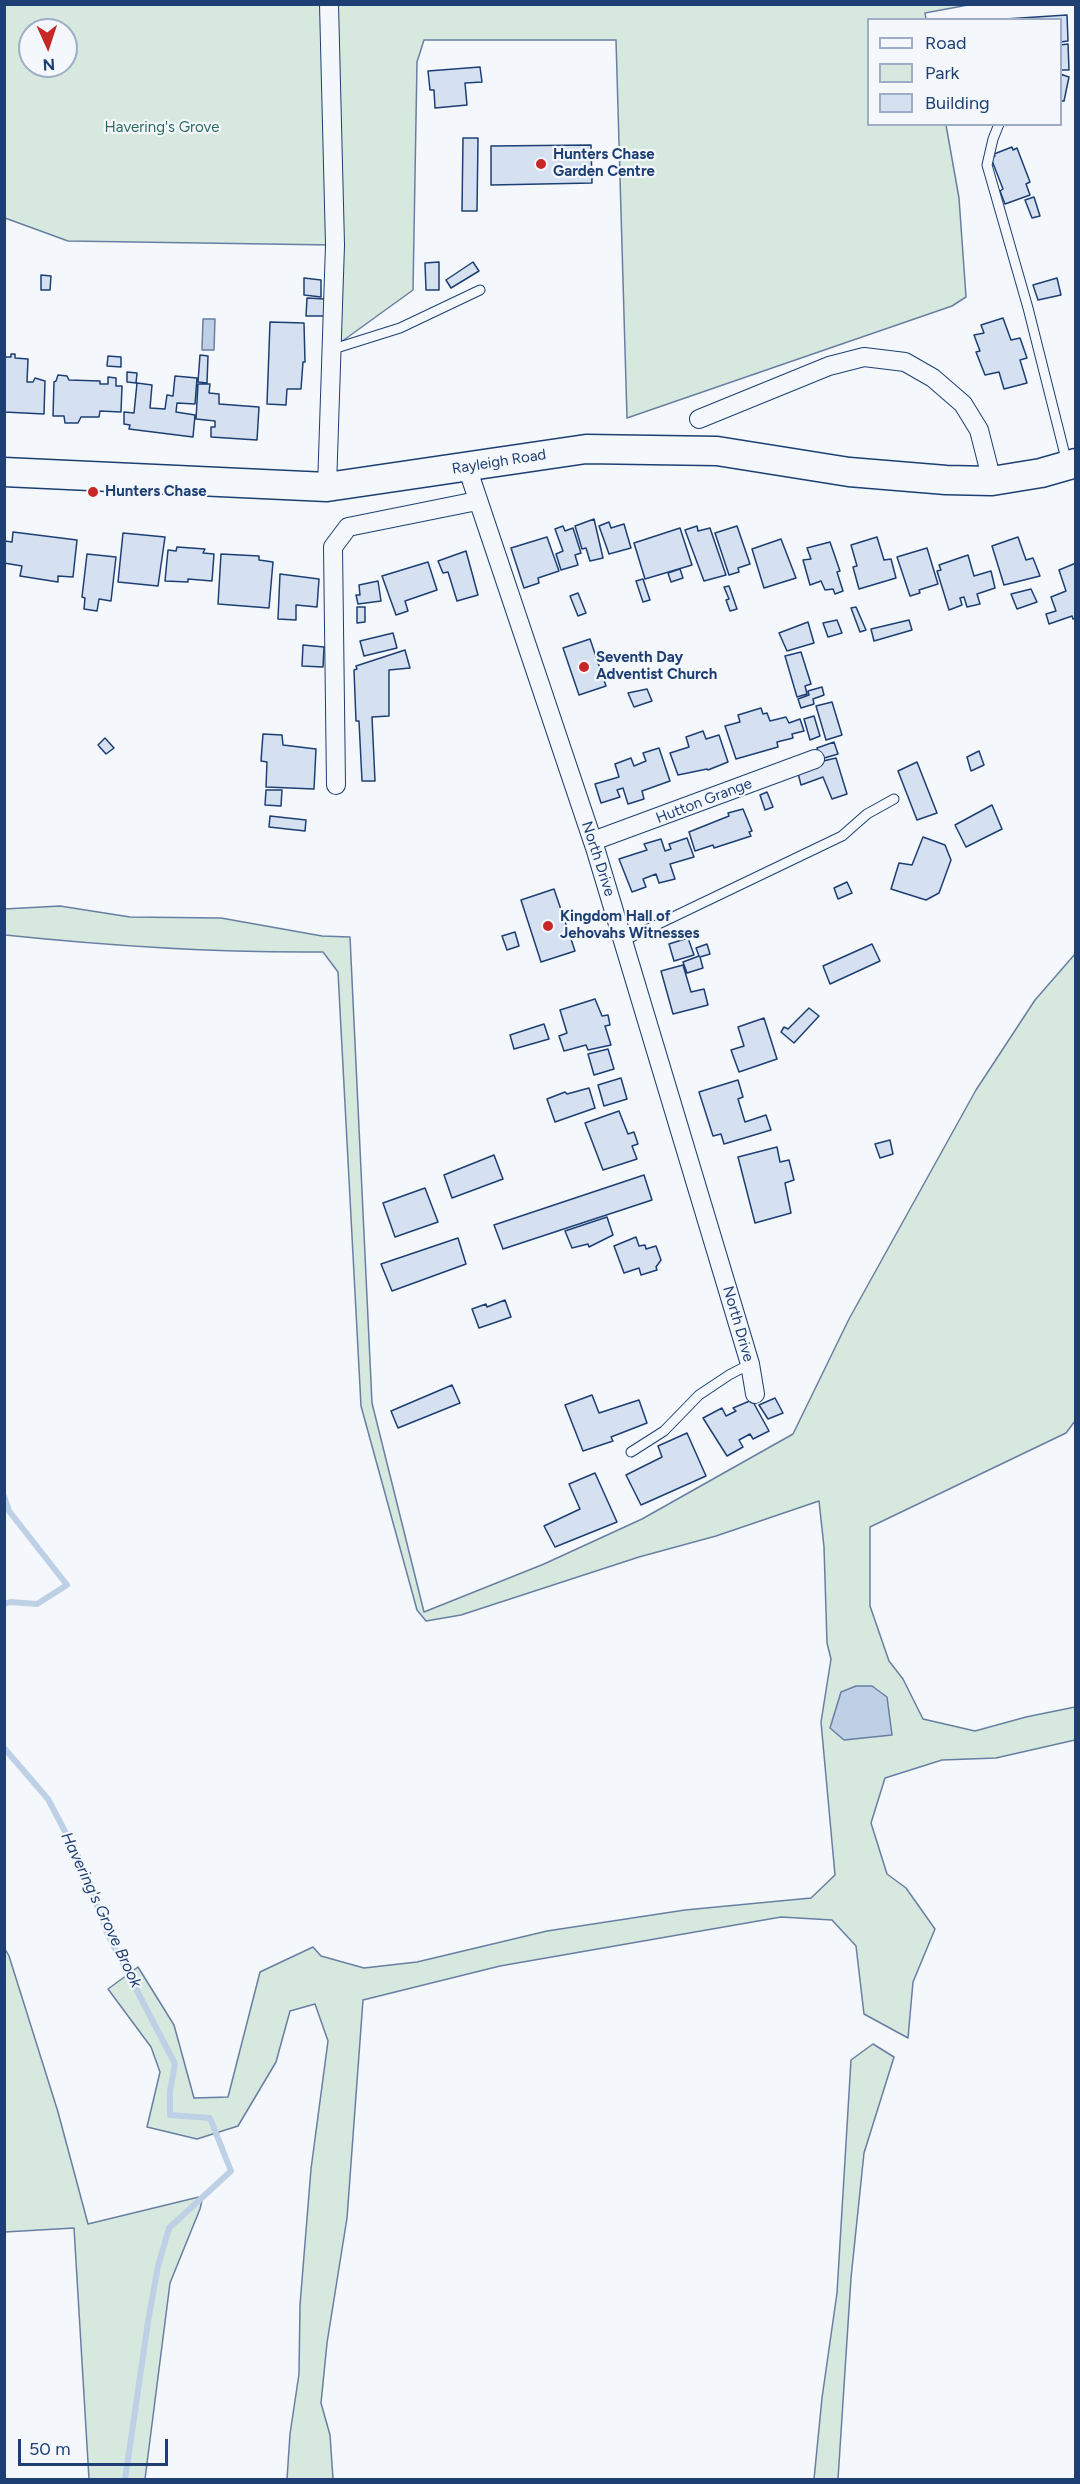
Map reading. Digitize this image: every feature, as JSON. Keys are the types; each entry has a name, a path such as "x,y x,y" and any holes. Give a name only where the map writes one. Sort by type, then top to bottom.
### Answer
{"main road":[{"name":"Rayleigh Road","path":"4,472 327,487 586,449 717,451 849,472 946,480 992,481 1041,473 1072,464"}],"street":[{"path":"327,487 335,245 329,4"},
{"path":"699,419 829,366 864,357 905,362 933,378 963,404 979,430 992,481"},
{"name":"North Drive","path":"467,467 593,841 750,1364 755,1394"},
{"path":"336,785 333,547 348,527 477,501"},
{"name":"Hutton Grange","path":"593,841 814,759"}],"lane":[{"path":"998,126 987,165 1072,464"},
{"path":"330,350 400,328 480,290"},
{"path":"623,941 842,836 867,814 894,799"},
{"path":"631,1452 664,1431 699,1395 750,1364"}],"green space":[{"name":"Havering's Grove","path":"5,5 968,5 925,13 926,18 867,18 867,126 946,126 959,198 966,297 952,306 627,418 616,40 424,40 417,62 413,290 330,350 333,245 68,241 5,218"},
{"path":"60,906 130,917 221,918 322,936 350,937 372,1403 424,1612 544,1564 642,1519 793,1434 849,1319 976,1090 1035,1000 1075,954 1075,1421 1066,1433 870,1527 870,1606 889,1661 903,1679 923,1719 975,1731 1075,1707 1075,1740 996,1758 942,1760 885,1778 871,1823 887,1874 906,1888 935,1929 913,1982 908,2038 864,2014 856,1946 832,1920 781,1917 500,1966 363,2000 347,2218 327,2343 321,2403 330,2435 333,2479 287,2479 290,2434 299,2374 300,2305 311,2169 328,2041 315,2004 290,2011 276,2062 238,2126 197,2139 147,2127 160,2072 151,2047 108,1989 138,1967 174,2025 194,2098 228,2097 260,1972 313,1947 321,1956 364,1968 417,1962 547,1931 685,1910 811,1898 835,1875 821,1722 831,1659 827,1643 824,1547 819,1501 716,1536 639,1557 461,1615 426,1621 417,1610 361,1406 338,972 323,952 164,948 5,935 4,909"},
{"path":"5,1949 58,2112 88,2224 203,2196 200,2209 170,2283 145,2479 89,2479 74,2228 5,2232"},
{"path":"873,2044 894,2057 864,2153 851,2278 838,2479 814,2479 822,2398 837,2293 851,2060"}],"water":[{"path":"203,319 215,319 214,350 202,350"},
{"path":"856,1686 872,1686 887,1697 892,1735 844,1740 830,1728 841,1692"}],"building":[{"path":"1067,15 1068,41 1062,42 1062,18 1020,18"},
{"path":"1068,44 1069,70 1062,70 1062,45"},
{"path":"480,67 482,82 465,83 467,105 435,108 434,90 430,90 428,71"},
{"path":"1062,75 1069,77 1064,101 1062,101"},
{"path":"463,138 478,138 477,211 462,211"},
{"name":"Hunters Chase Garden Centre","path":"591,145 592,183 491,185 491,146"},
{"path":"1012,147 1013,150 1017,148 1030,182 1026,184 1030,195 1005,204 1000,191 1003,189 991,158 995,156 994,154"},
{"path":"1034,197 1040,216 1032,218 1025,200"},
{"path":"439,262 439,290 426,290 425,263"},
{"path":"473,262 479,271 451,288 446,280"},
{"path":"41,275 51,276 50,290 41,290"},
{"path":"304,278 321,280 321,297 304,295"},
{"path":"1057,278 1061,295 1038,300 1033,285"},
{"path":"307,298 325,299 324,316 306,316"},
{"path":"1003,318 1011,340 1020,338 1027,358 1020,360 1027,383 1004,389 999,372 985,375 976,352 980,351 974,335 984,333 981,325"},
{"path":"270,322 304,323 305,362 303,362 301,389 287,389 286,405 267,404"},
{"path":"11,354 15,354 15,358 28,359 27,382 33,382 35,378 45,381 44,414 4,412 4,357 11,357"},
{"path":"200,355 208,356 207,383 198,382"},
{"path":"108,356 121,357 121,367 107,366"},
{"path":"127,372 137,373 136,383 127,382"},
{"path":"58,375 67,376 69,380 100,381 100,384 108,384 108,377 116,378 116,386 122,386 121,412 100,411 99,417 81,417 78,423 65,423 64,416 53,416 54,382"},
{"path":"175,376 197,378 195,404 177,403 176,412 195,415 193,437 129,429 130,425 124,424 124,412 134,413 137,383 152,385 150,408 165,409 167,395 173,396"},
{"path":"198,384 210,384 209,393 219,394 219,404 259,407 257,440 211,437 211,427 215,427 215,421 196,419"},
{"path":"594,519 603,558 590,561 586,548 582,549 575,526"},
{"path":"609,522 611,528 624,524 631,548 609,554 599,526"},
{"path":"563,526 565,531 573,528 581,553 575,555 578,565 561,570 556,554 563,551 555,529"},
{"path":"697,526 698,531 710,528 726,575 704,581 685,530"},
{"path":"737,526 750,564 738,568 739,572 729,575 715,533"},
{"path":"680,528 692,565 645,579 634,543"},
{"path":"13,532 77,540 73,577 58,576 58,582 20,576 22,566 4,563 5,541 12,542"},
{"path":"123,533 165,537 158,586 118,582"},
{"path":"547,537 559,571 538,578 539,583 524,588 511,548"},
{"path":"877,537 884,560 891,559 896,578 859,589 853,567 857,566 851,545"},
{"path":"1018,537 1026,560 1033,558 1040,576 1004,585 992,546"},
{"path":"781,539 796,578 764,588 752,549"},
{"path":"830,542 840,571 837,572 843,591 835,594 833,589 825,590 821,581 810,585 803,560 811,559 807,548"},
{"path":"177,547 205,549 203,553 214,554 212,581 188,579 188,582 165,581 168,550 176,551"},
{"path":"927,548 938,584 919,590 920,593 910,596 897,557"},
{"path":"466,551 478,595 457,601 448,572 443,573 438,561"},
{"path":"87,554 116,557 111,601 99,599 97,611 84,609 85,598 82,597"},
{"path":"221,554 259,556 259,560 273,562 269,608 218,604"},
{"path":"968,555 974,576 991,571 995,588 977,594 980,604 967,607 964,597 960,598 962,605 949,610 937,571 941,570 939,565"},
{"path":"428,562 437,590 405,601 408,611 396,615 382,576"},
{"path":"1076,563 1076,618 1073,619 1072,616 1049,624 1046,614 1056,611 1051,597 1066,591 1059,570"},
{"path":"680,569 683,578 671,582 668,573"},
{"path":"280,574 319,579 317,607 296,605 296,620 278,619"},
{"path":"643,579 650,600 643,602 636,581"},
{"path":"378,581 381,601 358,604 356,595 360,595 359,585"},
{"path":"729,586 737,609 730,611 726,600 729,599 724,587"},
{"path":"1031,589 1037,602 1017,609 1011,594"},
{"path":"578,593 586,613 578,616 570,596"},
{"path":"357,607 365,607 365,622 357,623"},
{"path":"856,607 866,630 860,632 851,608"},
{"path":"837,620 842,633 828,637 823,623"},
{"path":"909,620 912,630 874,641 871,629"},
{"path":"808,622 814,643 787,651 779,633"},
{"path":"393,633 397,648 364,656 360,641"},
{"name":"Seventh Day Adventist Church","path":"590,639 606,686 579,695 563,648"},
{"path":"303,645 324,647 323,667 302,666"},
{"path":"405,650 410,668 389,670 389,716 372,717 375,781 362,781 354,670 357,669 356,666"},
{"path":"801,652 811,684 805,686 807,694 797,697 785,656"},
{"path":"822,687 824,695 813,699 814,704 801,708 798,699 809,695 808,691"},
{"path":"647,689 652,701 634,707 628,693"},
{"path":"832,702 842,735 826,740 816,706"},
{"path":"761,708 763,714 767,713 770,721 786,717 789,723 800,719 804,731 792,734 793,738 777,742 778,747 736,759 725,726 740,722 738,715"},
{"path":"814,716 820,736 810,740 804,719"},
{"path":"703,731 706,739 719,735 728,762 708,770 678,775 670,753 689,747 686,737"},
{"path":"263,734 282,735 283,745 316,749 314,789 266,787 267,762 261,761"},
{"path":"105,738 114,748 106,754 98,745"},
{"path":"834,742 838,754 821,759 817,748"},
{"path":"659,748 670,781 642,791 644,799 628,804 623,788 617,790 620,797 601,803 595,784 619,777 615,764 631,758 634,766 646,761 643,753"},
{"path":"979,751 984,765 971,771 967,757"},
{"path":"836,758 847,794 832,799 823,777 801,785 798,773 819,762"},
{"path":"917,762 937,813 917,820 898,771"},
{"path":"266,790 282,790 281,806 265,805"},
{"path":"767,792 773,807 765,810 760,795"},
{"path":"992,805 1002,829 966,847 955,825"},
{"path":"743,809 752,831 749,832 751,836 714,848 713,845 695,851 689,832 729,816 728,813"},
{"path":"270,816 306,820 305,831 269,827"},
{"path":"923,837 945,845 951,860 939,893 926,900 891,889 899,863 912,865"},
{"path":"687,838 694,857 670,864 675,879 659,883 656,874 643,879 646,887 632,892 619,859 647,850 644,844 661,839 665,851 671,849 669,844"},
{"path":"847,882 852,893 838,899 834,888"},
{"name":"Kingdom Hall of Jehovahs Witnesses","path":"554,889 575,951 541,962 521,900"},
{"path":"515,932 519,946 507,950 502,936"},
{"path":"688,938 694,955 674,961 669,944"},
{"path":"707,944 710,954 700,957 703,968 687,973 683,962 699,956 696,948"},
{"path":"872,944 880,961 830,984 823,966"},
{"path":"683,965 691,992 704,989 708,1005 673,1014 661,971"},
{"path":"595,999 602,1016 608,1015 610,1025 605,1026 611,1045 588,1050 586,1045 564,1051 559,1036 567,1033 560,1010"},
{"path":"809,1008 819,1016 794,1043 781,1032 784,1027 788,1029"},
{"path":"764,1018 777,1059 739,1072 731,1050 744,1046 738,1027"},
{"path":"544,1024 549,1039 514,1049 510,1035"},
{"path":"608,1049 614,1069 594,1075 588,1054"},
{"path":"621,1078 627,1099 604,1106 598,1085"},
{"path":"738,1080 743,1097 738,1099 745,1122 766,1115 771,1130 724,1144 721,1134 713,1136 699,1092"},
{"path":"589,1088 595,1108 555,1122 547,1099 565,1092 567,1094"},
{"path":"619,1111 628,1134 634,1132 638,1144 632,1146 637,1159 603,1170 585,1123"},
{"path":"890,1140 893,1154 880,1158 875,1144"},
{"path":"777,1147 780,1162 789,1160 794,1180 785,1183 791,1213 755,1223 738,1157"},
{"path":"494,1155 503,1179 452,1198 444,1175"},
{"path":"644,1175 652,1200 503,1249 494,1225"},
{"path":"425,1188 438,1222 395,1237 383,1203"},
{"path":"607,1217 613,1235 589,1247 588,1244 572,1248 565,1231"},
{"path":"636,1237 639,1246 645,1245 646,1249 656,1246 661,1260 656,1267 657,1270 641,1275 639,1268 624,1273 614,1246"},
{"path":"458,1238 466,1264 392,1291 381,1264"},
{"path":"505,1300 511,1317 479,1328 472,1309 486,1304 487,1307"},
{"path":"452,1385 460,1403 398,1428 391,1411"},
{"path":"592,1395 599,1413 639,1400 647,1423 611,1437 613,1441 583,1451 565,1405"},
{"path":"775,1398 783,1413 768,1419 759,1405"},
{"path":"752,1400 769,1431 753,1439 750,1434 739,1440 743,1447 727,1456 703,1418 722,1408 726,1416 736,1411 733,1408"},
{"path":"687,1433 706,1476 641,1505 626,1475 662,1457 658,1446"},
{"path":"595,1473 617,1522 555,1547 544,1526 580,1509 569,1484"}],"waterway":[{"name":"Havering's Grove Brook","path":"4,1496 9,1511 67,1585 37,1604 10,1602 4,1604"},
{"name":"Havering's Grove Brook","path":"4,1748 48,1799 80,1860 108,1935 175,2064 170,2091 170,2115 210,2118 231,2171 169,2228 158,2266 148,2322 125,2480"}],"place":[{"name":"Hunters Chase Garden Centre","path":"541,164"},
{"name":"Hunters Chase","path":"93,492"},
{"name":"Seventh Day Adventist Church","path":"584,667"},
{"name":"Kingdom Hall of Jehovahs Witnesses","path":"548,926"}]}
